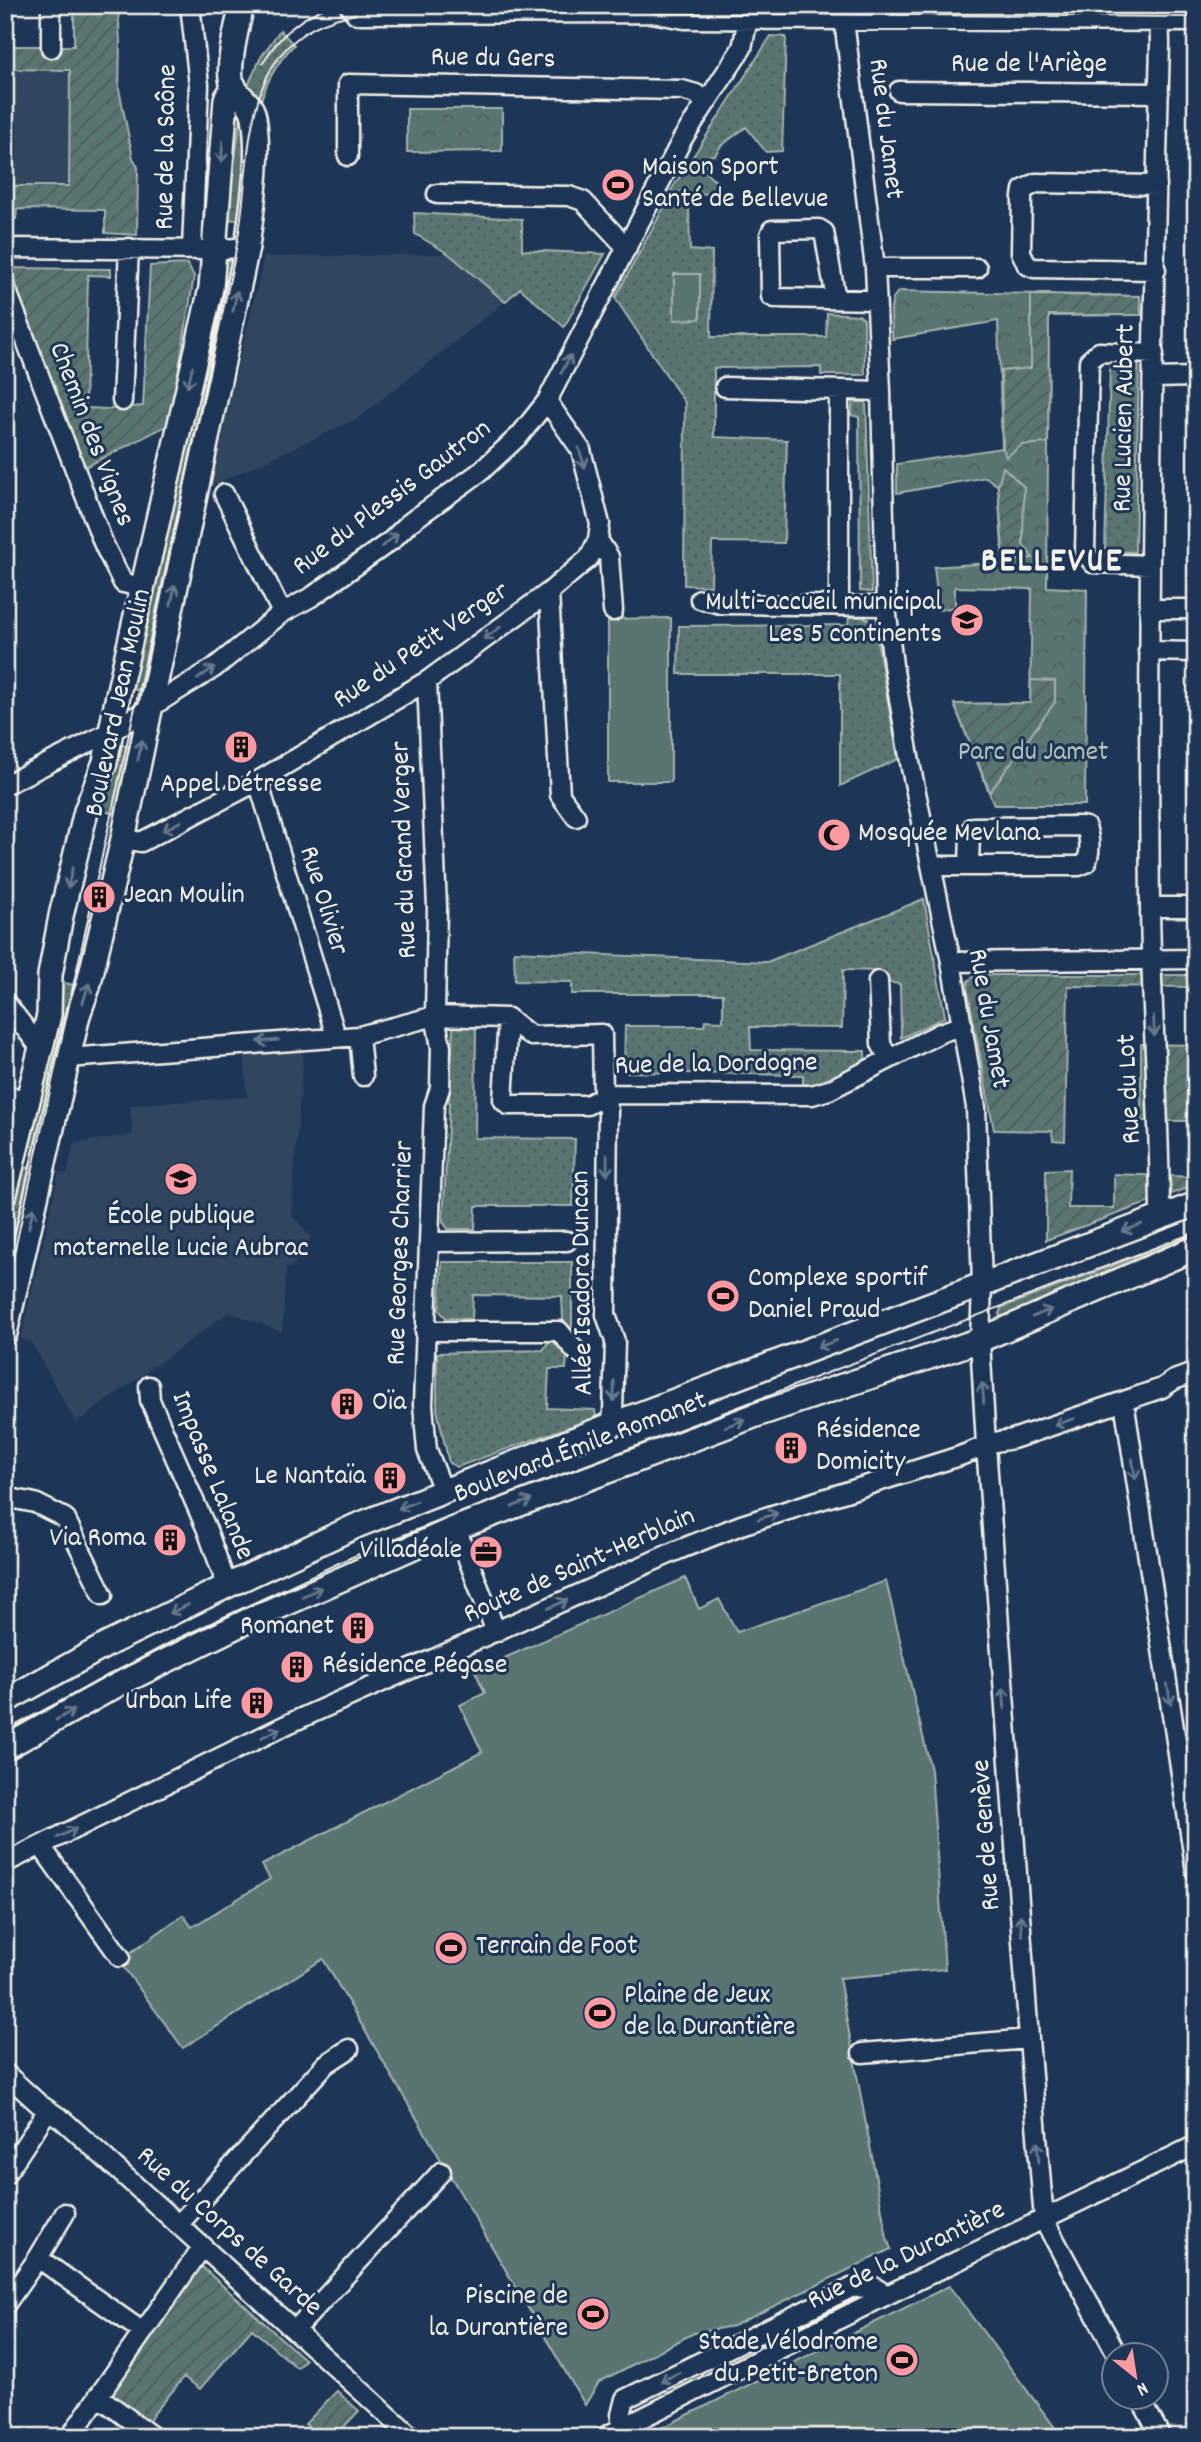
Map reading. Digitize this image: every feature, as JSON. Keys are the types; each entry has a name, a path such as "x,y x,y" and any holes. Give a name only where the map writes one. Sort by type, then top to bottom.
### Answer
{"main road":[{"name":"Boulevard Jean Moulin","path":"5,1193 49,1015 50,975 61,916 86,811 105,762 142,587 211,289 203,249 226,99 233,86 233,50 242,5"},
{"name":"Boulevard Jean Moulin","path":"5,1333 78,1014 88,987 123,839 247,247 254,189 254,116 248,102 233,86"},
{"name":"Boulevard Émile Romanet","path":"5,1701 110,1643 356,1526 611,1425 1196,1204"},
{"name":"Boulevard Émile Romanet","path":"5,1748 115,1686 233,1628 456,1528 759,1414 980,1340 1196,1248"}],"street":[{"path":"51,5 51,48"},
{"name":"Rue de la Saône","path":"190,5 200,85 203,249"},
{"path":"353,9 652,13 684,19 748,19 843,13 1159,13 1196,22"},
{"name":"Rue du Jamet","path":"843,13 874,268 881,391 886,606 893,665 963,1025 977,1118 982,1285 980,1340 986,1446"},
{"name":"Rue Lucien Aubert","path":"1151,958 1148,651 1159,13"},
{"name":"Rue du Plessis Gautron","path":"5,785 149,710 214,668 282,613 313,596 392,540 409,523 480,472 520,435 547,401 677,149 742,48 748,19"},
{"name":"Rue du Gers","path":"348,156 348,84 682,90 696,94 706,103"},
{"name":"Rue de l'Ariège","path":"899,91 1159,93"},
{"path":"1156,270 1034,268 1027,265 1021,252 1022,197 1023,190 1029,185 1157,185"},
{"path":"437,194 569,196 583,201 627,248"},
{"path":"836,299 824,232 819,229 772,230 771,296 775,298 876,300"},
{"path":"5,248 247,247"},
{"path":"122,401 129,248"},
{"path":"874,268 977,268"},
{"name":"Chemin des Vignes","path":"5,286 104,545 123,583 142,587"},
{"path":"1150,565 1093,563 1085,553 1089,361 1099,352 1154,354"},
{"path":"1154,378 1196,377"},
{"path":"725,387 881,391"},
{"path":"839,390 839,606"},
{"path":"547,401 581,450 600,524 598,540 608,557 612,611"},
{"path":"224,494 282,613"},
{"name":"Rue du Petit Verger","path":"123,839 141,842 258,781 427,681 549,592 589,558 598,540"},
{"path":"549,592 560,795 576,817"},
{"path":"700,599 721,604 886,606"},
{"path":"1149,609 1196,609"},
{"path":"1148,651 1196,652"},
{"name":"Rue du Grand Verger","path":"427,681 437,906 435,1016"},
{"name":"Rue Olivier","path":"258,781 336,1036"},
{"path":"931,866 969,866 1079,866 1086,863 1089,857 1089,834 1086,827 1081,826 973,827 970,833 969,866"},
{"path":"1150,907 1196,907"},
{"name":"Rue du Lot","path":"1151,958 1160,1154 1160,1217"},
{"path":"951,962 1196,959"},
{"path":"878,981 881,1044 889,1059"},
{"path":"5,1002 35,1041 42,1044"},
{"path":"68,1058 359,1035 435,1016 508,1018 503,1100 508,1105 587,1105 603,1097"},
{"name":"Rue Georges Charrier","path":"435,1016 441,1047 440,1088 434,1106 423,1405 427,1450 443,1490"},
{"name":"Rue de la Dordogne","path":"508,1018 531,1036 602,1034 603,1097 611,1094 812,1095 829,1090 963,1025"},
{"path":"359,1035 363,1076"},
{"path":"5,1095 29,1101"},
{"name":"Allée Isadora Duncan","path":"603,1097 608,1110 606,1315 615,1341 614,1412 611,1425"},
{"path":"429,1242 567,1241"},
{"path":"425,1331 559,1331 576,1352"},
{"name":"Route de Saint-Herblain","path":"5,1863 290,1723 678,1550 741,1525 1013,1439 1162,1388 1174,1380 1196,1372"},
{"name":"Impasse Lalande","path":"149,1385 150,1400 207,1530 227,1586"},
{"path":"1124,1401 1196,1871"},
{"name":"Rue de Genève","path":"986,1446 1044,2220"},
{"path":"5,1497 35,1503 65,1518 103,1595"},
{"path":"456,1528 496,1632"},
{"path":"41,1846 120,1957"},
{"path":"862,2053 1029,2039"},
{"path":"178,2225 326,2064 349,2049"},
{"name":"Rue du Corps de Garde","path":"5,2073 63,2120 412,2437"},
{"path":"5,2175 48,2110"},
{"name":"Rue de la Durantière","path":"604,2437 887,2295 1196,2145"},
{"path":"296,2329 441,2172"},
{"path":"5,2305 65,2213"},
{"path":"1044,2220 1109,2340"},
{"path":"70,2437 203,2246"},
{"path":"38,2258 142,2332"},
{"path":"98,2396 153,2437"},
{"path":"1147,2410 1161,2437"}],"shaded area":[{"path":"5,69 70,70 69,186 5,186"},
{"path":"449,254 505,302 357,419 209,487 264,257"},
{"path":"304,1044 291,1214 310,1236 308,1254 286,1270 282,1332 229,1312 76,1423 31,1342 21,1339 59,1172 67,1174 74,1143 133,1135 130,1105 247,1097 244,1049"}],"green space":[{"path":"5,5 13,5 13,46 74,46 74,5 118,5 119,89 133,158 138,167 137,235 105,233 105,210 17,209 16,219 5,219 5,186 69,186 70,70 5,69"},
{"path":"280,30 294,45 271,76 258,112 248,85 261,57"},
{"path":"771,36 786,37 782,151 766,152 746,127 721,146 715,155 707,156 706,172 718,182 712,194 670,192"},
{"path":"242,108 247,119 247,221 227,219"},
{"path":"407,109 502,109 502,151 407,152"},
{"path":"665,205 689,207 690,250 712,252 711,337 826,337 827,313 859,315 864,319 865,375 821,375 821,367 714,368 714,437 787,440 784,543 712,542 711,586 684,585 685,403 615,298"},
{"path":"414,213 522,219 522,250 605,254 564,327 520,288 505,302 449,254 415,234"},
{"path":"222,259 238,262 202,425 187,421"},
{"path":"187,264 194,276 170,424 81,469 5,268 111,269 111,276 88,275 85,408 108,409 143,406 150,266"},
{"path":"674,274 700,274 700,319 674,320"},
{"name":"Parc du Jamet","path":"899,291 1140,296 1141,315 1049,316 1047,587 1087,589 1085,805 994,805 954,704 1030,703 1032,589 955,587 955,607 939,610 934,567 1003,562 998,486 986,477 897,493 897,464 1002,448 998,321 892,339 891,307"},
{"path":"1031,295 1140,296 1141,315 1049,315 1048,443 1022,445 1006,457 1003,448 1001,371 1031,368"},
{"path":"1110,365 1139,365 1135,552 1105,551"},
{"path":"853,402 866,402 872,592 860,591 859,417 851,415"},
{"path":"185,428 201,432 142,691 126,688"},
{"path":"1003,467 1024,487 1023,544 1033,558 1004,562 998,486"},
{"path":"849,617 864,617 874,622 898,759 840,786 840,674 678,674 679,626 848,625"},
{"path":"671,618 671,782 608,782 608,619"},
{"path":"1031,680 1055,681 1055,702 990,792 954,704 1030,703"},
{"path":"114,743 130,747 125,769 122,815 92,809"},
{"path":"924,899 945,1017 901,1038 900,984 886,982 880,971 843,970 842,1028 750,1027 751,1050 865,1051 865,1062 820,1086 803,1088 803,1075 624,1072 625,1026 704,1026 705,1020 723,1021 723,994 572,994 572,982 515,981 514,951 767,962"},
{"path":"976,975 1196,975 1196,987 1068,986 1065,1141 1053,1140 1052,1131 994,1130 967,987 968,981"},
{"path":"55,981 83,987 40,1148 25,1145"},
{"path":"453,1026 476,1027 475,1138 575,1139 573,1206 476,1206 475,1229 448,1229 443,1222"},
{"path":"1141,1044 1196,1045 1196,1121 1141,1121"},
{"path":"20,1166 36,1169 5,1306 5,1233"},
{"path":"1069,1169 1068,1208 1114,1208 1114,1174 1196,1177 1196,1185 1046,1240 1046,1170"},
{"path":"1196,1234 1196,1239 1004,1319 999,1315 1001,1308"},
{"path":"442,1262 572,1262 572,1330 563,1320 562,1296 473,1295 472,1319 446,1318 439,1310"},
{"path":"551,1338 567,1357 566,1369 549,1369 547,1408 595,1410 596,1417 457,1467 449,1463 437,1410 437,1353 543,1350"},
{"name":"Plaine de Jeux de la Durantière","path":"685,1578 699,1609 719,1599 737,1632 886,1581 931,1770 945,1969 839,1978 891,2249 733,2326 694,2333 599,2382 585,2405 323,1959 183,2048 119,1961 183,1915 192,1927 270,1879 262,1865 482,1752 460,1705 485,1693 475,1671"},
{"path":"201,2266 305,2360 297,2368 252,2329 200,2389 184,2377 147,2422 114,2397 112,2389"},
{"name":"Stade Vélodrome du Petit-Breton","path":"949,2286 1062,2437 652,2437 649,2434"},
{"path":"337,2391 359,2411 334,2437 323,2437 305,2424"}],"tram line":[{"path":"263,63 276,44 292,28 310,15 332,5"},
{"path":"652,13 1196,17"},
{"path":"5,1294 233,265 257,103 280,56 299,37 324,23 356,14"},
{"path":"5,1731 177,1639 411,1532 1196,1232"}],"place":[{"name":"Maison Sport Santé de Bellevue","path":"618,185"},
{"name":"Multi-accueil municipal Les 5 continents","path":"967,620"},
{"name":"Appel Détresse","path":"241,747"},
{"name":"Mosquée Mevlana","path":"834,835"},
{"name":"Jean Moulin","path":"99,897"},
{"name":"École publique maternelle Lucie Aubrac","path":"181,1179"},
{"name":"Complexe sportif Daniel Praud","path":"723,1296"},
{"name":"Oïa","path":"347,1404"},
{"name":"Résidence Domicity","path":"791,1448"},
{"name":"Le Nantaïa","path":"390,1478"},
{"name":"Via Roma","path":"170,1540"},
{"name":"Villadéale","path":"486,1552"},
{"name":"Romanet","path":"358,1628"},
{"name":"Résidence Pégase","path":"297,1667"},
{"name":"Urban Life","path":"257,1703"},
{"name":"Terrain de Foot","path":"451,1948"},
{"name":"Plaine de Jeux de la Durantière","path":"600,2013"},
{"name":"Piscine de la Durantière","path":"593,2314"},
{"name":"Stade Vélodrome du Petit-Breton","path":"902,2360"}],"district":[{"name":"BELLEVUE","path":"1052,563"}]}
